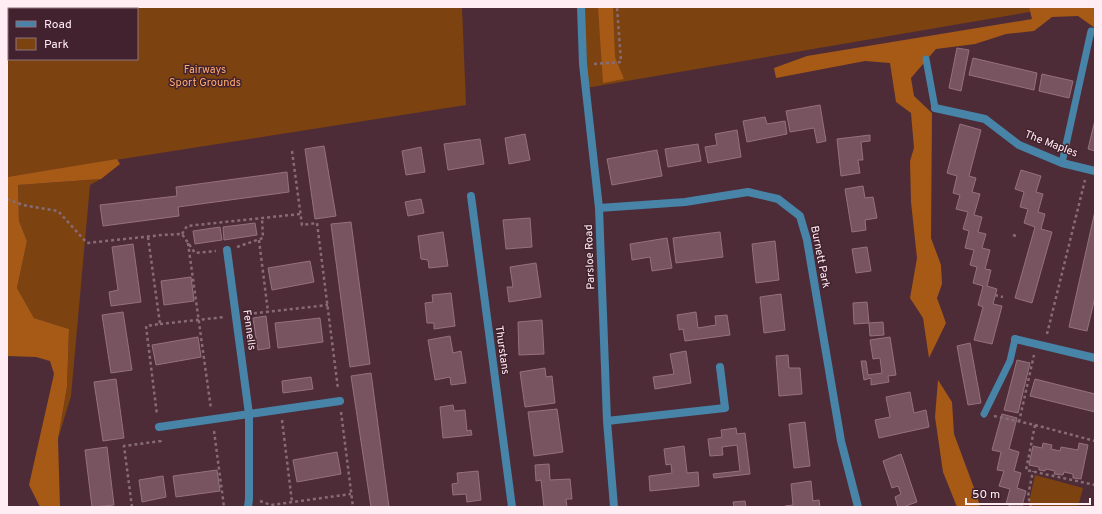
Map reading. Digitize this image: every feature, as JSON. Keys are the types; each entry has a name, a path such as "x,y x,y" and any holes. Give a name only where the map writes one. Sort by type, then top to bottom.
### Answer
{"street":[{"name":"Parsloe Road","path":"581,7 583,64 599,208 607,421 614,507"},
{"name":"The Maples","path":"935,108 985,119 1019,145 1062,163 1091,170"},
{"name":"Burnett Park","path":"599,208 685,202 748,192 778,199 800,216 807,240 841,441 858,507"},
{"name":"Thurstans","path":"471,196 512,507"},
{"name":"Fennells","path":"227,250 249,414 249,503"},
{"path":"1015,339 1095,358"},
{"path":"607,421 725,408 720,367"},
{"path":"159,427 340,401"}],"lane":[{"path":"1062,163 1091,31 1095,32"},
{"path":"926,59 935,108"},
{"path":"984,414 1010,362 1015,339"}],"path":[{"path":"583,64 622,62 617,7"},
{"path":"292,151 302,225 317,223 353,507"},
{"path":"1019,422 1091,170"},
{"path":"7,199 23,205 58,211 87,243 182,234"},
{"path":"182,234 187,226 300,214"},
{"path":"182,234 195,253 227,250 263,238 262,218"},
{"path":"132,507 124,446 161,441 146,326 160,324 148,237"},
{"path":"259,240 268,312"},
{"path":"188,243 224,507"},
{"path":"995,296 1003,297"},
{"path":"280,410 292,502"},
{"path":"984,414 1035,425 1095,441"},
{"path":"1035,425 1026,470 1095,485"},
{"path":"1031,507 1028,496 1034,471"},
{"path":"249,503 270,504 351,494"}],"green space":[{"name":"Fairways Sport Grounds","path":"7,7 462,7 466,105 7,177"},
{"path":"580,7 1059,7 586,88"},
{"path":"101,179 90,185 71,396 58,439 67,387 69,329 34,318 17,288 27,241 19,221 18,185"},
{"path":"1035,475 1083,488 1078,507 1030,507 1029,502"}],"shaded area":[{"path":"598,7 613,7 615,57 624,79 603,83"},
{"path":"1029,7 1095,7 1095,28 1078,16 1052,17 1034,31 1006,34 975,44 936,49 911,78 914,96 932,113 931,238 941,265 942,284 937,298 946,323 929,358 923,318 910,298 917,258 911,202 910,161 914,148 911,113 896,102 890,63 865,61 776,78 774,68 807,56 1032,19"},
{"path":"117,159 120,164 101,179 18,185 19,221 27,241 17,288 34,318 69,329 67,387 58,439 60,507 40,507 29,485 54,374 50,361 36,357 7,356 7,177"},
{"path":"938,380 952,402 954,434 980,507 957,507 943,472 935,417"}],"building":[{"path":"957,48 969,50 961,91 949,88"},
{"path":"973,58 1037,73 1034,90 969,75"},
{"path":"1042,74 1073,81 1069,98 1039,91"},
{"path":"820,105 826,141 817,143 814,128 790,132 786,111"},
{"path":"765,117 767,124 785,121 787,134 747,142 743,121"},
{"path":"1095,120 1095,151 1088,149"},
{"path":"960,124 981,130 969,176 976,178 972,192 980,194 974,215 982,217 978,232 986,234 982,248 990,250 985,269 991,270 987,286 997,289 993,304 1002,306 992,344 974,340 983,307 978,305 983,286 973,283 977,267 970,265 974,250 965,248 969,231 963,229 968,212 956,209 960,195 953,193 957,176 947,173"},
{"path":"737,130 741,157 708,163 705,147 717,145 715,134"},
{"path":"525,134 530,160 509,164 505,138"},
{"path":"870,135 870,141 861,142 863,160 858,160 860,173 841,176 837,139"},
{"path":"480,139 484,164 448,170 444,144"},
{"path":"698,144 701,161 668,167 665,149"},
{"path":"324,146 336,216 315,219 305,149"},
{"path":"421,147 425,172 406,175 402,151"},
{"path":"657,150 662,176 612,185 607,159"},
{"path":"1021,170 1041,176 1036,192 1043,194 1038,212 1045,214 1041,229 1052,232 1032,303 1015,298 1035,227 1024,223 1028,209 1020,207 1024,192 1015,189"},
{"path":"287,172 289,192 178,207 179,216 103,226 100,205 177,196 176,187"},
{"path":"863,186 865,198 873,197 877,218 865,220 866,230 852,232 845,189"},
{"path":"421,199 424,213 408,216 405,202"},
{"path":"1095,211 1095,297 1087,331 1069,327"},
{"path":"530,218 532,247 506,249 503,220"},
{"path":"351,222 370,364 350,367 331,224"},
{"path":"255,223 257,235 224,240 223,227"},
{"path":"220,227 222,240 195,244 193,231"},
{"path":"443,232 448,266 429,268 428,260 421,259 418,236"},
{"path":"720,232 723,257 676,263 673,238"},
{"path":"667,238 672,268 652,271 650,257 632,260 630,244"},
{"path":"775,241 779,280 756,283 752,244"},
{"path":"133,244 141,302 111,306 109,292 118,290 112,247"},
{"path":"867,247 871,271 856,273 852,249"},
{"path":"310,261 314,282 272,290 268,268"},
{"path":"536,263 541,297 509,302 507,287 513,287 510,267"},
{"path":"191,277 194,301 164,305 161,281"},
{"path":"451,293 455,326 434,329 434,323 427,323 425,303 433,302 432,295"},
{"path":"781,294 785,330 764,333 760,297"},
{"path":"867,302 869,323 854,324 853,303"},
{"path":"123,312 132,370 111,373 102,315"},
{"path":"696,312 698,328 716,325 715,316 727,315 730,335 685,341 683,329 679,330 677,315"},
{"path":"266,316 270,348 258,350 253,318"},
{"path":"320,318 323,342 278,348 275,323"},
{"path":"542,320 544,354 519,355 518,322"},
{"path":"883,322 884,335 870,336 869,323"},
{"path":"450,336 453,353 461,351 466,383 451,385 450,377 435,380 428,340"},
{"path":"198,337 201,357 156,365 152,345"},
{"path":"890,337 896,375 888,376 889,382 871,385 871,378 864,380 861,361 866,361 868,375 882,373 880,358 873,359 870,340"},
{"path":"970,343 981,403 968,405 957,346"},
{"path":"686,351 691,383 655,389 653,377 674,374 670,354"},
{"path":"788,355 789,368 800,368 802,394 779,396 776,356"},
{"path":"1017,360 1030,363 1018,413 1004,410"},
{"path":"545,368 546,377 552,376 555,403 525,407 520,372"},
{"path":"371,373 389,507 371,507 351,376"},
{"path":"311,377 313,389 283,393 282,381"},
{"path":"116,379 124,438 103,441 94,382"},
{"path":"1035,379 1095,394 1095,412 1030,396"},
{"path":"910,392 914,413 926,410 929,427 879,438 875,420 890,417 886,397"},
{"path":"453,405 454,411 465,410 467,431 471,430 472,435 443,438 440,407"},
{"path":"557,409 563,452 534,456 528,412"},
{"path":"1002,414 1017,418 1009,449 1019,452 1014,471 1021,473 1017,488 1026,491 1022,506 1025,507 1014,507 1006,504 1010,489 999,486 1004,471 997,470 1001,452 992,450"},
{"path":"805,422 810,466 794,468 789,424"},
{"path":"736,428 737,434 745,433 750,474 714,478 713,474 740,471 737,445 722,447 723,455 710,456 708,439 722,437 721,430"},
{"path":"1043,443 1052,445 1051,449 1060,451 1061,447 1078,450 1079,443 1088,445 1081,479 1073,478 1073,474 1064,472 1063,475 1054,474 1055,471 1046,469 1045,471 1039,470 1039,467 1029,465 1033,446 1042,448"},
{"path":"684,446 687,473 698,472 699,486 650,491 649,476 672,473 671,464 666,465 664,449"},
{"path":"107,447 114,505 92,507 85,450"},
{"path":"337,452 341,474 297,482 293,460"},
{"path":"901,454 917,502 903,507 898,507 895,497 901,494 898,486 892,488 883,461"},
{"path":"549,464 550,480 570,479 572,499 566,499 567,507 544,507 541,480 536,481 535,465"},
{"path":"217,470 220,491 176,497 173,476"},
{"path":"478,471 481,500 467,502 466,494 453,495 452,484 458,483 457,473"},
{"path":"163,476 166,497 142,502 139,480"},
{"path":"811,481 813,501 819,500 820,507 785,507 793,505 791,484"},
{"path":"745,501 746,507 734,507 733,502"}]}
